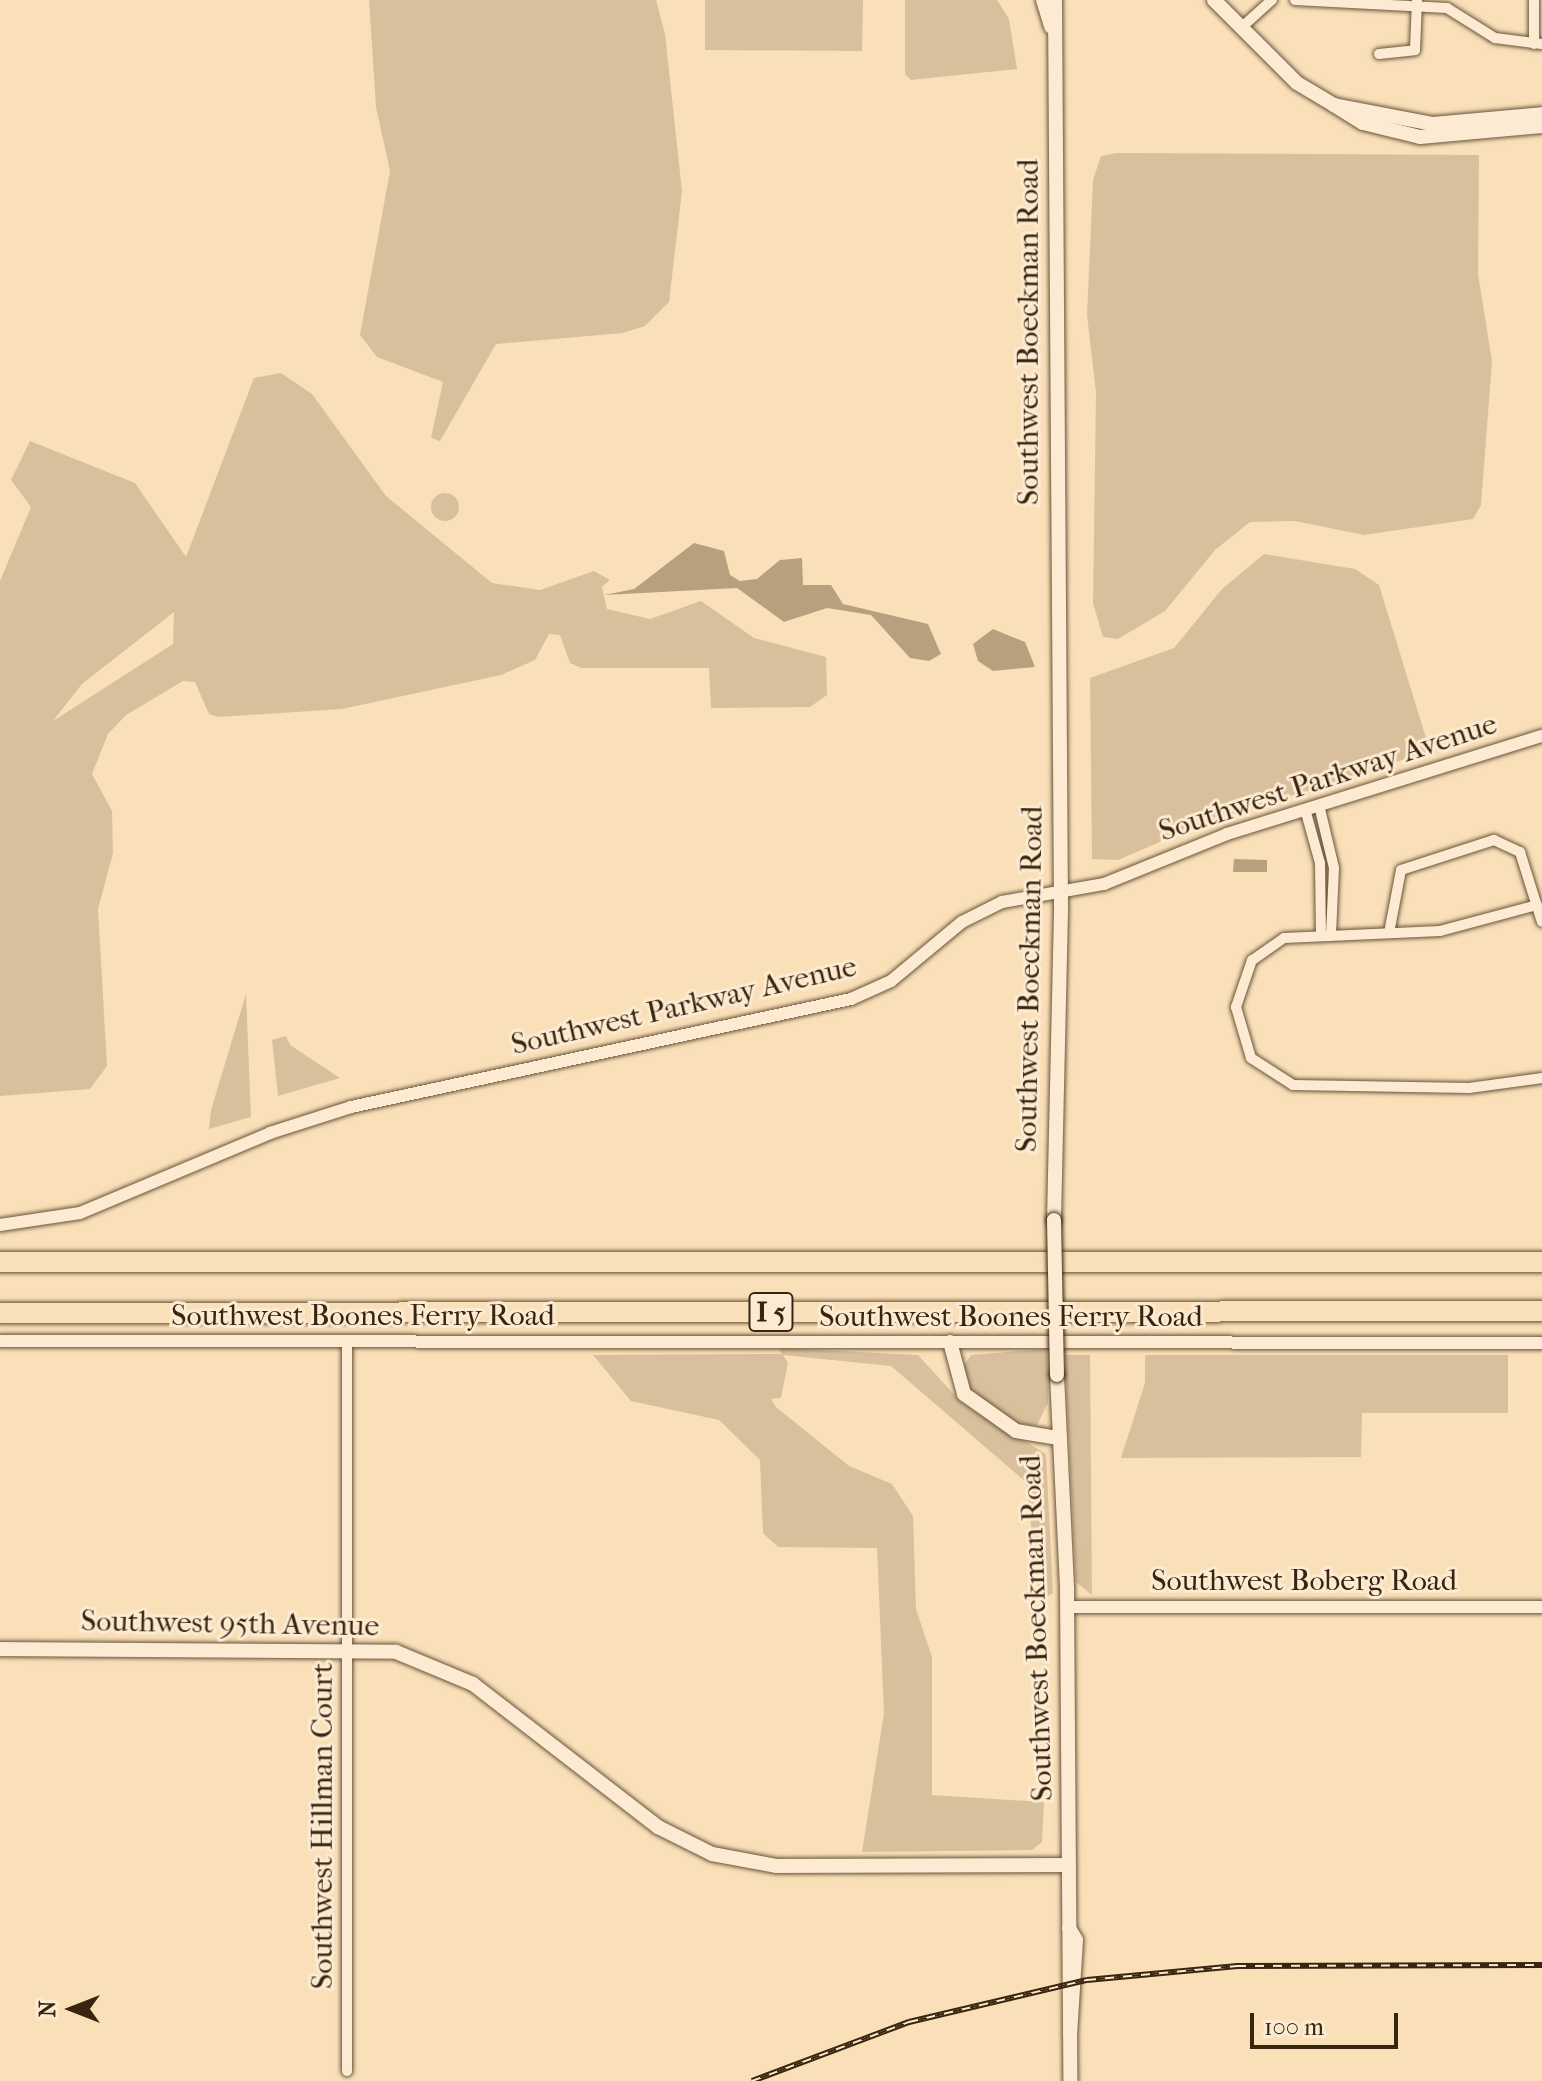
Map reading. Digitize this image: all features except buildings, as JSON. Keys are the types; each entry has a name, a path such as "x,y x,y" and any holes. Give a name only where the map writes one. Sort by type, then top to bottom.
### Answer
{"highway":[{"name":"I 5","path":"0,1262 1542,1262"},
{"name":"I 5","path":"0,1313 1542,1311"}],"main road":[{"name":"Southwest Boeckman Road","path":"1043,0 1053,31"},
{"name":"Southwest Boeckman Road","path":"1055,0 1060,891 1054,1220 1058,1438 1067,1607 1069,1928 1076,1940 1070,2081"},
{"path":"1214,0 1289,76 1353,120 1420,137 1542,126"},
{"path":"1334,105 1433,124 1542,114"},
{"path":"950,1342 964,1394 1016,1431 1058,1438"},
{"name":"Southwest 95th Avenue","path":"0,1649 348,1647 408,1655 465,1679 658,1827 712,1854 776,1866 1069,1865"}],"street":[{"path":"1243,26 1272,0"},
{"path":"1295,0 1417,4 1447,8 1495,38 1538,44 1534,0"},
{"path":"1379,54 1415,50 1417,4"},
{"name":"Southwest Parkway Avenue","path":"0,1225 80,1213 341,1110 851,999 898,976 982,910 1115,881 1305,809 1542,736"},
{"path":"1319,805 1334,868 1326,934"},
{"path":"1305,809 1320,863 1326,934"},
{"path":"1389,933 1401,870 1494,840 1520,852 1542,922"},
{"path":"1537,905 1465,927 1326,934 1273,943 1240,985 1240,1036 1272,1076 1302,1087 1469,1088 1542,1078"},
{"name":"Southwest Boones Ferry Road","path":"0,1341 1542,1343"},
{"name":"Southwest Hillman Court","path":"347,1341 347,2071"},
{"name":"Southwest Boberg Road","path":"1067,1607 1542,1607"}],"shaded area":[{"path":"369,0 656,0 665,34 682,191 669,302 645,326 623,333 496,344 440,441 431,438 443,382 377,357 360,335 390,171 376,107"},
{"path":"705,0 863,0 862,51 705,50"},
{"path":"905,0 997,0 1009,19 1017,69 911,80 905,74"},
{"path":"1117,153 1479,155 1478,274 1492,361 1481,505 1473,519 1364,535 1295,521 1250,522 1215,550 1165,611 1118,639 1103,637 1093,603 1096,393 1087,315 1093,180 1101,156"},
{"path":"281,373 312,394 386,496 492,583 540,590 594,571 610,580 602,587 607,609 650,619 701,601 754,638 826,657 827,695 810,707 711,708 709,668 581,668 570,663 560,635 549,634 535,660 501,675 342,709 218,717 209,714 195,682 183,681 126,715 108,734 92,774 112,811 113,853 98,909 107,1066 90,1089 0,1096 0,581 31,507 11,480 30,441 135,483 186,557 254,378","holes":["174,612 173,644 53,721 82,684"]},
{"path":"445,493 455,497 459,507 455,517 445,521 435,517 431,507 435,497"},
{"path":"694,543 724,551 730,575 740,581 757,579 780,560 802,558 803,585 831,585 843,604 928,624 941,654 929,661 910,658 871,615 827,608 784,622 737,588 604,595 634,589"},
{"path":"1264,554 1355,569 1379,585 1430,751 1190,829 1118,860 1092,859 1090,678 1174,648 1222,589"},
{"path":"993,629 1025,642 1035,667 993,671 978,661 973,644"},
{"path":"1234,859 1267,860 1267,872 1233,872"},
{"path":"246,994 251,1117 209,1129 211,1110"},
{"path":"286,1036 290,1045 340,1078 278,1096 272,1040"},
{"path":"778,1348 918,1355 962,1403 1046,1454 1053,1593 1040,1600 1026,1482 891,1366 783,1355 788,1363 781,1398 771,1399 776,1407 849,1466 892,1484 913,1516 916,1609 932,1657 932,1795 1044,1802 1042,1842 1032,1850 862,1852 884,1713 877,1548 778,1547 763,1533 760,1460 719,1420 631,1401 593,1355 782,1354"},
{"path":"1047,1349 1048,1403 1037,1425 1016,1424 968,1388 962,1368 971,1355"},
{"path":"1065,1355 1090,1355 1092,1595 1076,1582"},
{"path":"1145,1355 1508,1355 1508,1413 1362,1413 1361,1457 1121,1458 1145,1383"}],"railway":[{"path":"752,2081 909,2022 1087,1980 1237,1966 1542,1965"}]}
